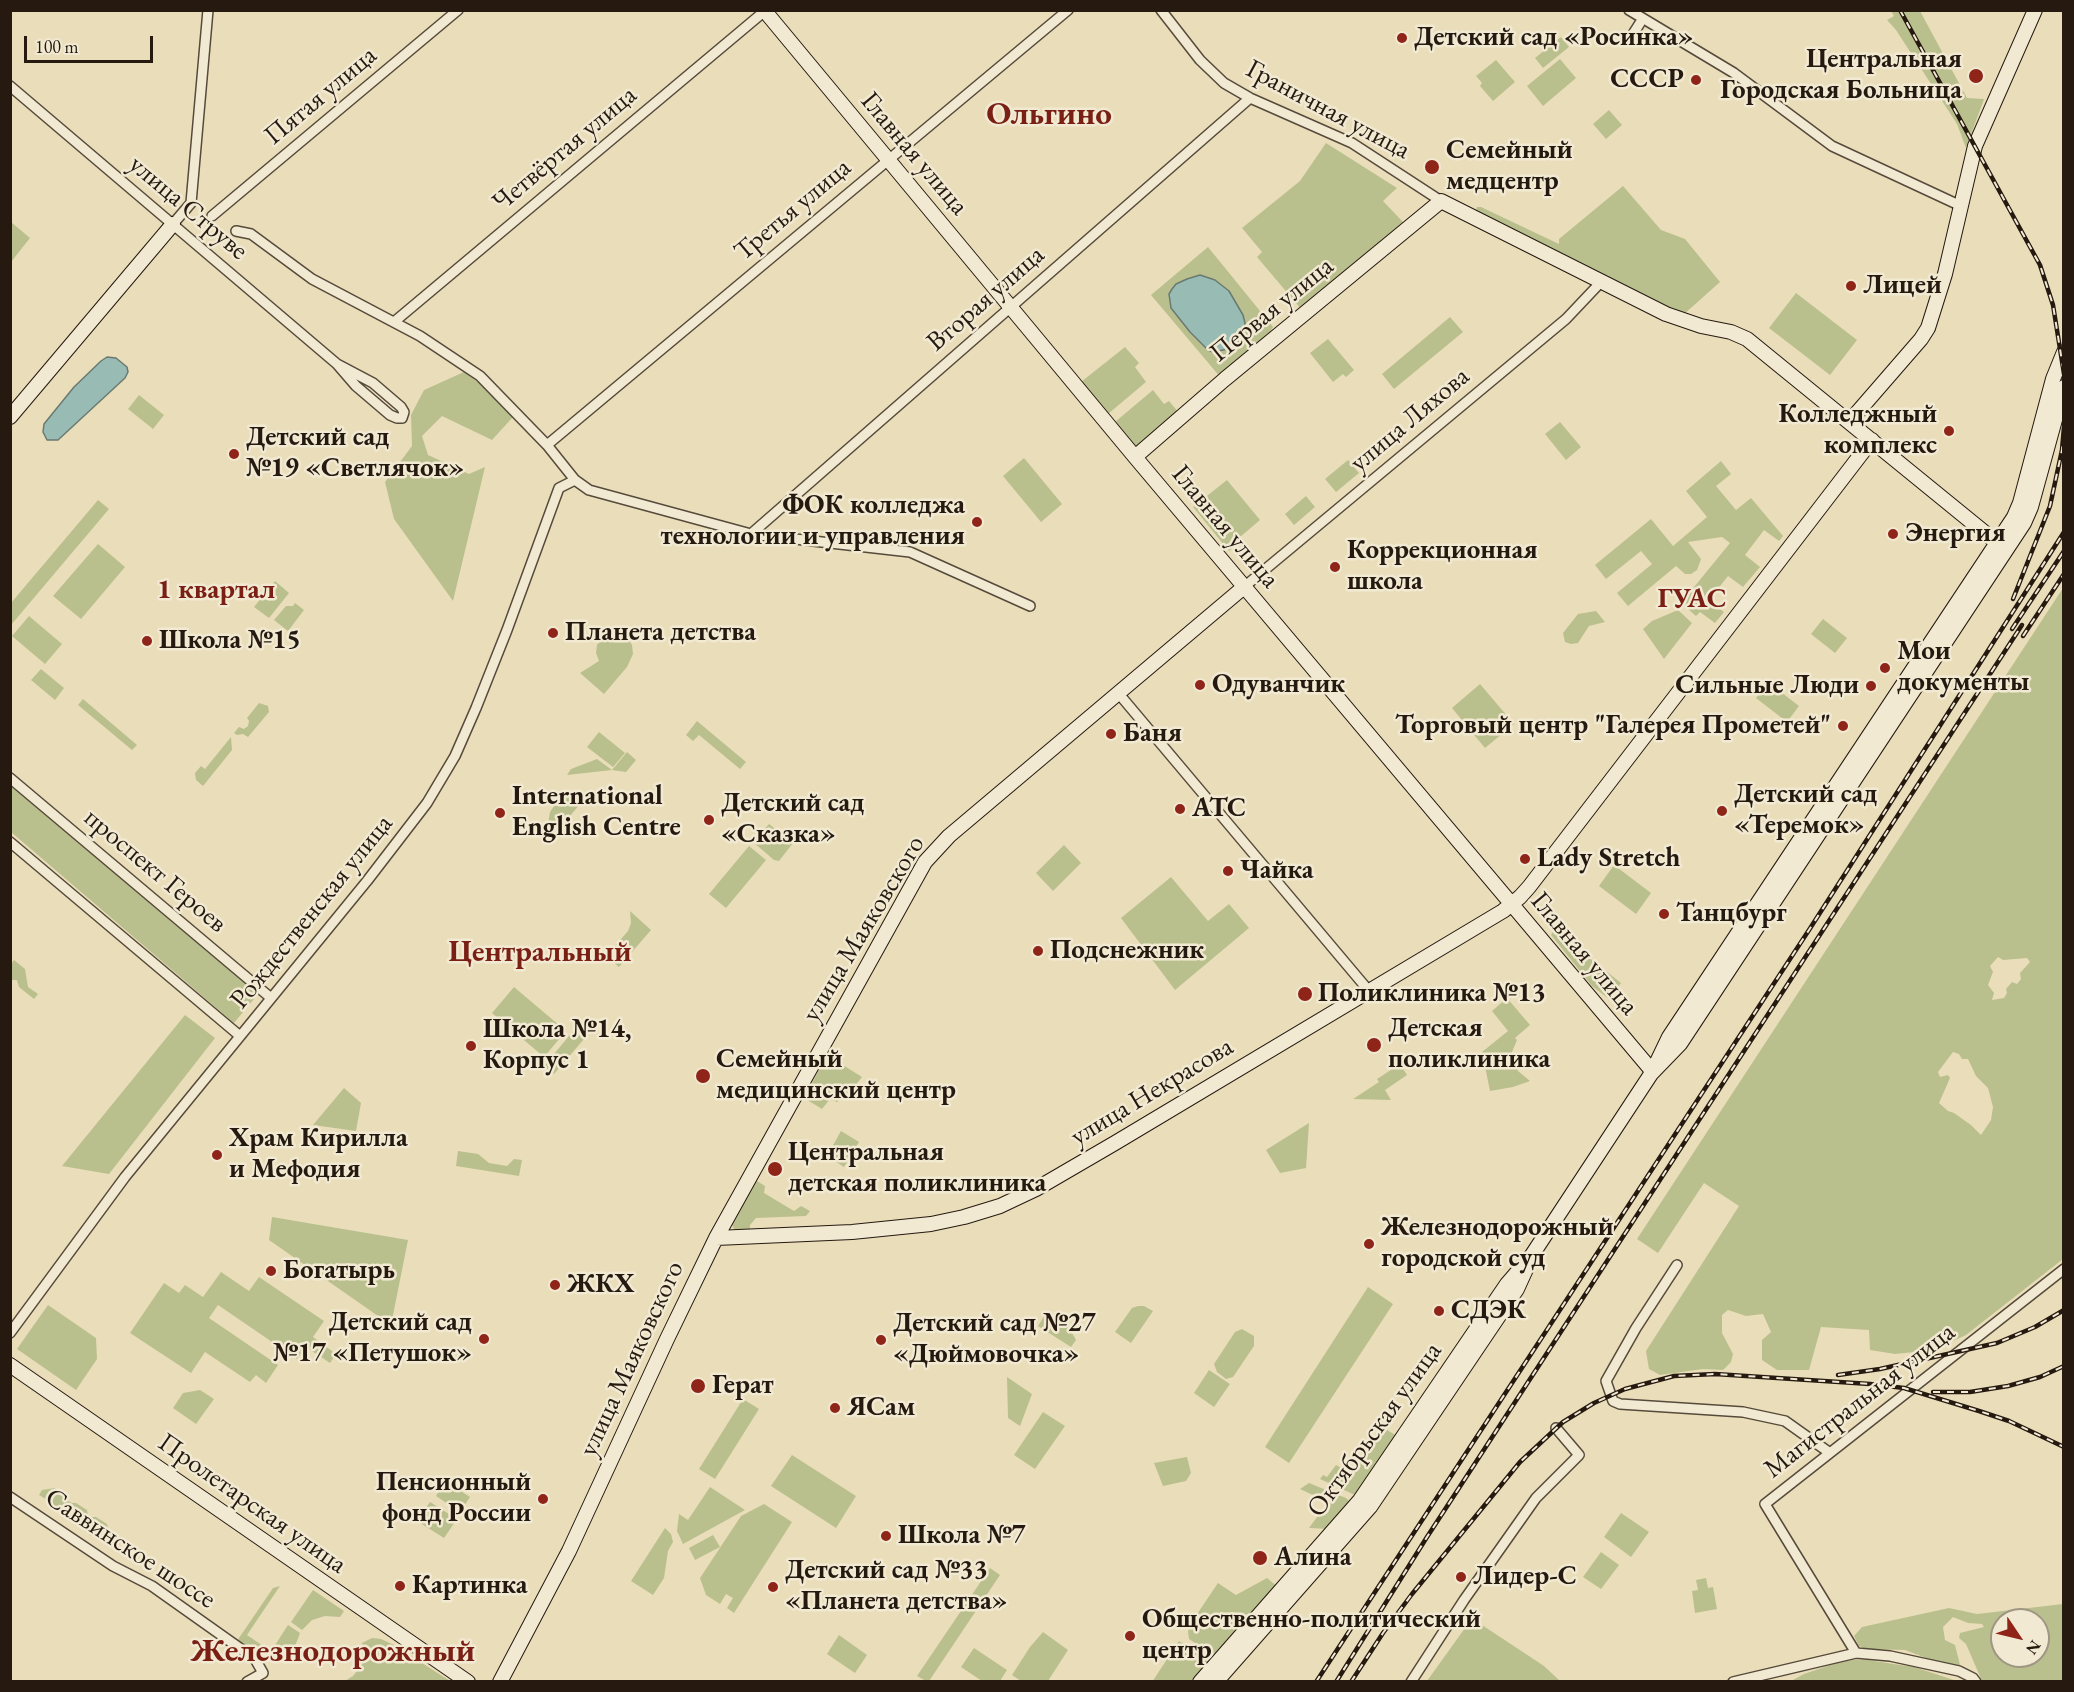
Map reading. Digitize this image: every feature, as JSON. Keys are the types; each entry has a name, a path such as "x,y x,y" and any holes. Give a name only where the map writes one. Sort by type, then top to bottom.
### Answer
{"street":[{"path":"10,417 191,202 208,10"},
{"name":"Пятая улица","path":"212,216 458,10"},
{"name":"Третья улица","path":"547,445 1068,10"},
{"name":"Граничная улица","path":"1161,10 1208,69 1224,83 1250,98 1352,143 1441,201 1601,282 1684,321 1739,334 2001,547"},
{"path":"1629,10 1734,73 1833,147 1960,206"},
{"path":"1849,422 1928,328 1944,274 1975,146 2035,10"},
{"name":"Главная улица","path":"765,11 1135,457 1653,1072"},
{"name":"Четвёртая улица","path":"394,322 765,11"},
{"path":"1633,34 1640,23"},
{"name":"улица Струве","path":"10,86 337,364 361,390 390,415 402,418 403,409 383,392 360,375 337,364"},
{"name":"Вторая улица","path":"751,534 1250,98"},
{"name":"Первая улица","path":"1135,457 1225,379 1441,201"},
{"path":"236,231 251,234 312,279 420,336 485,380 547,445 575,480 589,490 751,534 910,552 1030,606"},
{"name":"улица Ляхова","path":"1245,587 1566,319 1601,282"},
{"path":"2001,547 2020,503 2053,379 2064,352"},
{"path":"2001,547 2024,523 2031,507 2064,387"},
{"name":"улица Некрасова","path":"716,1238 852,1232 932,1224 964,1218 1000,1206 1036,1189 1115,1143 1511,905 1529,887 1872,440"},
{"name":"Рождественская улица","path":"10,1333 120,1183 416,818 454,756 504,638 559,488 575,480"},
{"name":"Октябрьская улица","path":"1200,1682 1360,1500 1507,1284 1532,1255 1653,1072 1669,1036 2001,547"},
{"name":"улица Маяковского","path":"500,1682 569,1551 716,1238 931,854 949,836 1245,587"},
{"path":"1119,694 1369,991"},
{"name":"проспект Героев","path":"10,778 271,998"},
{"path":"10,842 240,1036"},
{"name":"Октябрьская улица","path":"1216,1682 1370,1507 1517,1289 1532,1255"},
{"path":"1677,1265 1636,1328 1606,1381 1613,1401 1620,1404 1743,1412 1785,1421 1830,1452"},
{"name":"Магистральная улица","path":"1857,1653 1765,1504 2064,1269"},
{"name":"Пролетарская улица","path":"10,1365 468,1682"},
{"path":"1411,1682 1464,1600 1536,1498 1579,1455 1556,1428"},
{"name":"Саввинское шоссе","path":"10,1497 113,1566 152,1586 255,1659 263,1673 247,1682"},
{"path":"1733,1682 1857,1653 1890,1656 1959,1671 1976,1682"}],"green space":[{"path":"1891,11 1920,11 1967,98 1984,99 1966,148 1957,124 1896,30 1887,20 1894,16"},
{"path":"1561,37 1569,47 1543,68 1535,58"},
{"path":"1560,59 1576,78 1543,106 1527,86"},
{"path":"1496,60 1515,82 1493,101 1480,86 1482,83 1476,76"},
{"path":"1609,110 1622,125 1606,139 1593,124"},
{"path":"1326,143 1397,188 1383,201 1403,222 1301,309 1257,257 1262,252 1242,228 1300,181"},
{"path":"1623,186 1661,230 1685,239 1720,282 1683,315 1475,212 1477,207 1481,207 1559,244 1559,239"},
{"path":"11,222 30,238 11,262"},
{"path":"1208,247 1273,327 1267,338 1221,378 1151,295"},
{"path":"1796,293 1857,340 1830,375 1769,328"},
{"path":"1450,317 1463,332 1394,389 1382,374"},
{"path":"1328,339 1354,370 1346,377 1343,374 1333,382 1310,353"},
{"path":"1125,347 1139,363 1135,367 1146,382 1108,414 1081,382"},
{"path":"464,372 488,390 513,417 492,440 442,416 422,436 428,455 469,474 485,467 453,601 394,519 385,482 412,446 411,415 424,390"},
{"path":"1153,390 1164,404 1169,401 1179,413 1136,448 1115,422"},
{"path":"139,395 164,415 153,429 128,409"},
{"path":"1560,422 1581,447 1566,460 1545,434"},
{"path":"1024,458 1062,504 1041,522 1003,476"},
{"path":"1348,460 1359,473 1336,492 1325,479"},
{"path":"1721,461 1731,474 1716,486 1736,510 1751,498 1783,536 1779,541 1764,530 1745,555 1760,567 1743,587 1728,576 1709,600 1724,612 1715,623 1700,612 1696,616 1681,603 1730,543 1722,537 1688,542 1701,559 1697,570 1691,574 1685,574 1676,566 1628,606 1617,593 1652,564 1641,551 1606,579 1595,565 1651,519 1673,546 1707,517 1686,491"},
{"path":"1227,480 1260,520 1240,537 1243,540 1229,551 1193,507"},
{"path":"1306,496 1315,507 1294,525 1285,514"},
{"path":"98,500 109,509 11,625 11,603"},
{"path":"98,544 125,567 81,619 53,596"},
{"path":"275,581 289,593 269,618 254,607"},
{"path":"2063,588 2063,1259 1966,1335 1934,1350 1895,1354 1870,1350 1869,1330 1821,1327 1809,1370 1777,1370 1762,1360 1762,1340 1771,1332 1763,1314 1746,1316 1728,1310 1722,1315 1722,1333 1733,1354 1731,1362 1723,1370 1703,1369 1660,1375 1649,1369 1646,1351 1739,1206 1704,1183 1658,1253 1637,1239","holes":["1998,957 2003,960 2027,958 2030,962 2020,973 2021,979 2017,984 2012,982 2006,989 2007,993 2004,998 1992,1000 1994,993 1988,985 1993,972 1990,966","1953,1052 1959,1054 1962,1059 1968,1059 1976,1076 1988,1088 1993,1107 1991,1120 1981,1135 1971,1125 1939,1103 1950,1078 1948,1075 1940,1077 1938,1072"]},
{"path":"295,603 304,610 288,631 274,620 286,606 293,606"},
{"path":"1678,610 1692,623 1664,659 1643,629 1652,621"},
{"path":"1596,611 1605,622 1589,626 1578,643 1565,642 1563,633 1578,614"},
{"path":"29,616 62,644 45,664 12,636"},
{"path":"1823,619 1847,638 1835,653 1811,634"},
{"path":"613,632 627,637 632,645 633,654 627,667 604,694 580,673 599,661 596,653 597,645 605,635"},
{"path":"41,669 64,688 55,700 31,680"},
{"path":"1768,682 1799,706 1787,722 1756,698"},
{"path":"1480,684 1514,724 1485,748 1452,708"},
{"path":"83,699 137,745 132,750 78,705"},
{"path":"259,703 268,706 269,712 248,737 234,733 239,727 244,729 248,726 247,718"},
{"path":"697,721 746,762 740,769 699,735 693,741 686,735"},
{"path":"599,732 625,753 613,767 587,747"},
{"path":"231,737 232,750 203,786 196,780 195,773 201,766 205,769"},
{"path":"627,752 636,760 626,772 612,770"},
{"path":"597,759 612,770 567,775 571,769"},
{"path":"11,786 258,994 234,1023 11,832"},
{"path":"562,794 585,798 565,822 548,824 550,812"},
{"path":"769,824 793,843 779,861 774,860 753,842"},
{"path":"1064,845 1081,863 1053,891 1036,873"},
{"path":"749,846 766,860 726,908 709,894"},
{"path":"1614,865 1651,893 1636,914 1599,886"},
{"path":"1171,877 1208,921 1229,904 1249,928 1175,990 1121,918"},
{"path":"630,911 651,930 619,967 606,956 628,931 631,923"},
{"path":"1554,930 1621,983 1609,999 1592,986 1551,935"},
{"path":"14,960 25,969 28,987 38,994 34,999 19,987 17,980 11,980 11,964"},
{"path":"514,987 566,1031 544,1057 492,1013"},
{"path":"1507,998 1530,1025 1515,1038 1517,1040 1512,1052 1518,1071 1530,1081 1490,1091 1482,1052 1508,1031 1492,1011"},
{"path":"185,1015 215,1038 109,1174 62,1166"},
{"path":"574,1030 584,1039 554,1074 544,1066"},
{"path":"827,1055 862,1077 837,1102 830,1099 822,1109 804,1098"},
{"path":"1400,1064 1407,1075 1385,1090 1391,1100 1353,1099 1379,1082 1377,1079"},
{"path":"344,1088 361,1103 356,1131 313,1125"},
{"path":"1309,1123 1306,1168 1280,1173 1266,1150"},
{"path":"841,1131 859,1142 844,1167 827,1156"},
{"path":"458,1151 478,1154 489,1163 507,1166 514,1159 522,1160 519,1176 456,1166"},
{"path":"757,1181 765,1186 764,1193 794,1211 801,1206 810,1211 806,1216 756,1218 750,1225 750,1231 734,1229 731,1223 754,1182"},
{"path":"272,1217 408,1240 391,1325 269,1240"},
{"path":"221,1272 249,1291 259,1277 324,1321 313,1337 336,1354 330,1363 306,1347 297,1359 218,1305 209,1318 278,1365 266,1383 256,1375 250,1382 205,1352 191,1373 130,1333 164,1283 179,1293 185,1285 203,1297"},
{"path":"1368,1287 1393,1304 1289,1463 1265,1447"},
{"path":"48,1305 96,1338 97,1359 76,1390 17,1349"},
{"path":"1144,1306 1153,1311 1131,1343 1115,1332 1132,1308"},
{"path":"1045,1315 1065,1320 1076,1340 1071,1347 1038,1326"},
{"path":"1242,1329 1254,1336 1254,1346 1233,1377 1226,1379 1217,1372 1214,1364 1235,1332"},
{"path":"1209,1370 1230,1384 1214,1407 1194,1393"},
{"path":"1007,1377 1032,1394 1020,1426 1008,1418"},
{"path":"200,1390 214,1399 196,1424 173,1408 183,1393"},
{"path":"743,1399 759,1409 715,1479 699,1469"},
{"path":"1043,1412 1065,1426 1035,1469 1014,1455"},
{"path":"1382,1427 1397,1436 1357,1496 1320,1479 1323,1475 1327,1477 1336,1465 1350,1473"},
{"path":"792,1455 856,1496 836,1528 771,1486"},
{"path":"1187,1457 1191,1473 1186,1481 1163,1486 1154,1463"},
{"path":"445,1481 470,1497 460,1512 436,1496"},
{"path":"1309,1483 1346,1498 1351,1503 1330,1529 1309,1528 1328,1502 1300,1489"},
{"path":"710,1487 745,1510 683,1544 677,1531 679,1514 688,1520"},
{"path":"55,1488 68,1497 68,1501 87,1510 88,1515 107,1524 111,1539 108,1542 97,1534 91,1536 88,1533 89,1529 68,1517 68,1514 57,1506 50,1507 49,1501 39,1495 42,1490"},
{"path":"430,1502 457,1519 444,1538 417,1521"},
{"path":"764,1504 792,1522 734,1613 727,1608 733,1598 726,1594 720,1604 706,1595 700,1578 741,1516"},
{"path":"1621,1513 1649,1532 1631,1557 1604,1537"},
{"path":"665,1528 671,1534 673,1542 668,1551 664,1578 653,1595 631,1581"},
{"path":"713,1535 720,1547 695,1560 689,1548"},
{"path":"1601,1552 1619,1565 1601,1589 1583,1577"},
{"path":"990,1568 1000,1575 929,1681 917,1676"},
{"path":"1267,1578 1278,1587 1217,1653 1210,1653 1189,1639 1188,1631 1191,1623 1218,1583 1236,1595"},
{"path":"1706,1578 1708,1588 1713,1587 1717,1609 1695,1613 1692,1591 1698,1590 1696,1580"},
{"path":"280,1586 247,1635 266,1648 261,1656 237,1641 273,1588"},
{"path":"313,1590 344,1611 340,1617 325,1616 312,1620 302,1630 291,1622"},
{"path":"2063,1604 2063,1681 1982,1681 1966,1644 1959,1638 1960,1633 1984,1627 1982,1624 1968,1623 1953,1617 1943,1627 1945,1640 1955,1645 1960,1665 1945,1665 1905,1650 1867,1649 1859,1646 1854,1636 1862,1627 1949,1608 1977,1614 1990,1612 1990,1668 2050,1668 2050,1608 2029,1608"},
{"path":"288,1625 300,1633 294,1649 268,1656"},
{"path":"1482,1625 1544,1666 1560,1681 1427,1681 1465,1628"},
{"path":"1043,1632 1068,1650 1048,1681 1021,1681 1012,1675"},
{"path":"839,1635 867,1655 855,1673 827,1654"},
{"path":"372,1638 394,1645 450,1681 345,1681 353,1676 361,1666 364,1653 362,1643"},
{"path":"1179,1641 1205,1658 1208,1662 1205,1667 1191,1681 1152,1682"},
{"path":"974,1648 1007,1670 1000,1681 982,1681 961,1667"},
{"path":"1853,1660 1914,1667 1957,1681 1791,1681 1836,1663"}],"water":[{"path":"1200,275 1215,280 1229,291 1243,315 1244,334 1233,348 1213,352 1208,350 1171,308 1169,294 1176,284"},
{"path":"107,357 116,358 127,367 128,372 125,378 58,440 47,440 43,432 44,424 74,387"}],"railway":[{"path":"1900,10 2040,265 2053,305 2064,374"},
{"path":"2013,599 2050,506 2062,450 2064,427"},
{"path":"1316,1682 1809,930 2064,532"},
{"path":"2012,629 2064,551"},
{"path":"2023,636 2064,574"},
{"path":"1336,1682 1427,1537 2022,625"},
{"path":"1838,1375 1880,1369 1997,1343 2035,1327 2064,1310"},
{"path":"1933,1392 1970,1392 2008,1386 2040,1377 2064,1366"},
{"path":"1351,1682 1412,1594 1520,1462 1563,1422 1594,1403 1625,1389 1674,1376 1715,1374 1904,1388 2009,1421 2064,1447"}],"place":[{"name":"Детский сад «Росинка»","path":"1402,38"},
{"name":"Центральная Городская Больница","path":"1976,76"},
{"name":"СССР","path":"1696,80"},
{"name":"Семейный медцентр","path":"1432,167"},
{"name":"Лицей","path":"1851,286"},
{"name":"Колледжный комплекс","path":"1949,431"},
{"name":"Детский сад №19 «Светлячок»","path":"234,454"},
{"name":"ФОК колледжа технологии и управления","path":"977,522"},
{"name":"Энергия","path":"1893,534"},
{"name":"Коррекционная школа","path":"1335,567"},
{"name":"Планета детства","path":"553,633"},
{"name":"Школа №15","path":"147,641"},
{"name":"Мои документы","path":"1885,668"},
{"name":"Одуванчик","path":"1200,685"},
{"name":"Сильные Люди","path":"1871,686"},
{"name":"Торговый центр \"Галерея Прометей\"","path":"1843,726"},
{"name":"Баня","path":"1111,734"},
{"name":"АТС","path":"1180,809"},
{"name":"Детский сад «Теремок»","path":"1722,811"},
{"name":"International English Centre","path":"500,813"},
{"name":"Детский сад «Сказка»","path":"709,820"},
{"name":"Lady Stretch","path":"1525,859"},
{"name":"Чайка","path":"1228,871"},
{"name":"Танцбург","path":"1664,914"},
{"name":"Подснежник","path":"1038,951"},
{"name":"Поликлиника №13","path":"1305,994"},
{"name":"Детская поликлиника","path":"1374,1045"},
{"name":"Школа №14, Корпус 1","path":"471,1046"},
{"name":"Семейный медицинский центр","path":"703,1076"},
{"name":"Храм Кирилла и Мефодия","path":"217,1155"},
{"name":"Центральная детская поликлиника","path":"775,1169"},
{"name":"Железнодорожный городской суд","path":"1369,1244"},
{"name":"Богатырь","path":"271,1271"},
{"name":"ЖКХ","path":"555,1285"},
{"name":"СДЭК","path":"1439,1311"},
{"name":"Детский сад №17 «Петушок»","path":"484,1339"},
{"name":"Детский сад №27 «Дюймовочка»","path":"881,1340"},
{"name":"Герат","path":"698,1386"},
{"name":"ЯСам","path":"835,1408"},
{"name":"Пенсионный фонд России","path":"543,1499"},
{"name":"Школа №7","path":"886,1536"},
{"name":"Алина","path":"1260,1558"},
{"name":"Лидер-С","path":"1461,1577"},
{"name":"Картинка","path":"400,1586"},
{"name":"Детский сад №33 «Планета детства»","path":"773,1587"},
{"name":"Общественно-политический центр","path":"1130,1636"}],"district":[{"name":"Ольгино","path":"1049,115"},
{"name":"1 квартал","path":"216,590"},
{"name":"ГУАС","path":"1692,599"},
{"name":"Центральный","path":"540,953"},
{"name":"Железнодорожный","path":"333,1652"}]}
